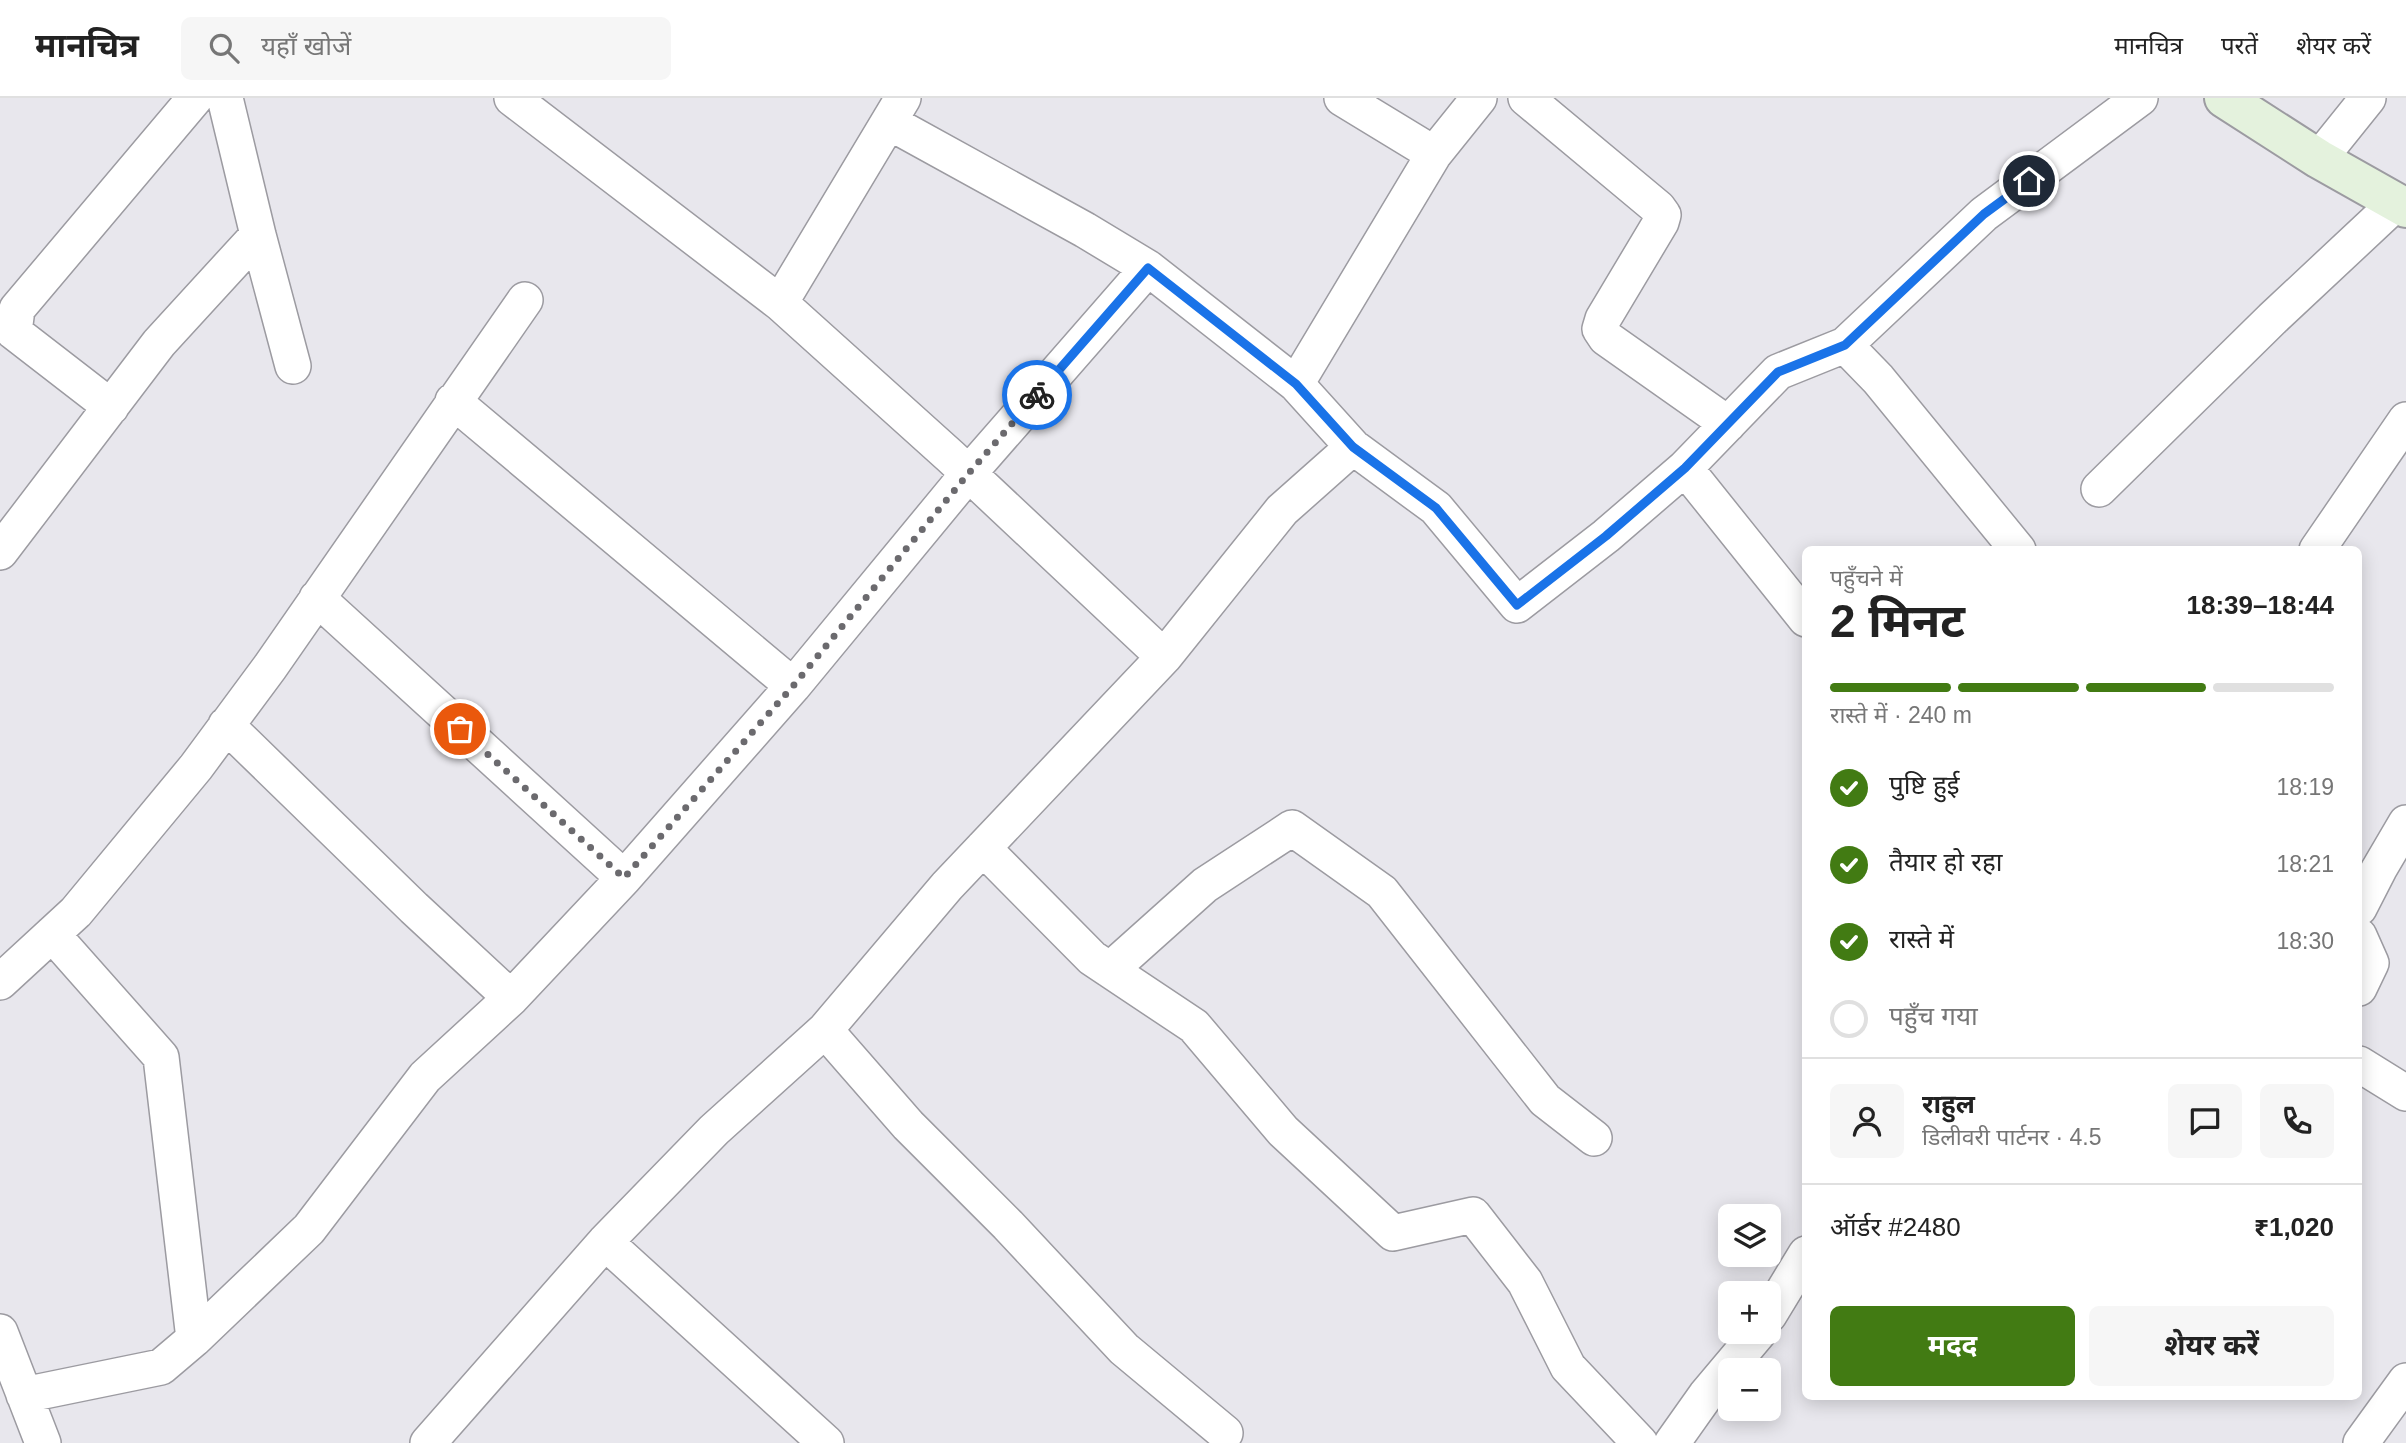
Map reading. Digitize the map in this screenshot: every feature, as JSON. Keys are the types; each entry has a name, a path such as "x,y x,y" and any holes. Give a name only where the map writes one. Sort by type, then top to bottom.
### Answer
{"street":[{"path":"111,407 15,332 17,309 195,98"},
{"path":"225,98 293,366"},
{"path":"512,98 780,303 1164,657"},
{"path":"1342,98 1434,154"},
{"path":"1296,384 1434,154 1479,98"},
{"path":"1526,98 1663,215 1603,319 1601,329 1606,338 1728,424"},
{"path":"780,303 896,110 1148,268 1296,384 1353,447 1436,508 1517,605 1606,536 1685,468 1778,372 1845,345 1984,214 2140,98"},
{"path":"2099,489 2272,319 2401,206 2319,159 2224,98"},
{"path":"2319,159 2368,98"},
{"path":"0,552 159,343 258,235"},
{"path":"24,1395 161,1367 309,1229 425,1077 511,998 624,878 793,686 968,474 1148,268"},
{"path":"0,982 76,912 196,766 525,300"},
{"path":"1845,345 1878,379 2015,546"},
{"path":"453,401 793,686"},
{"path":"2320,546 2406,419"},
{"path":"435,1441 605,1242 714,1130 825,1030 947,886 1164,657 1282,510 1353,447"},
{"path":"1685,468 1802,614"},
{"path":"317,598 624,878"},
{"path":"226,725 414,908 511,998"},
{"path":"2362,902 2406,823"},
{"path":"1110,970 1205,885 1292,828 1382,892 1545,1100 1594,1138"},
{"path":"983,848 1093,958 1194,1027 1283,1130 1393,1233 1473,1215 1525,1282 1568,1367 1640,1443"},
{"path":"52,934 161,1056 194,1339"},
{"path":"2362,943 2371,963 2362,982"},
{"path":"825,1030 908,1125 1008,1225 1124,1349 1225,1433"},
{"path":"2362,1066 2406,1093"},
{"path":"605,1242 825,1443"},
{"path":"1781,1295 1802,1261"},
{"path":"0,1332 43,1443"},
{"path":"1672,1443 1706,1395 1749,1344"},
{"path":"2361,1443 2406,1381"}],"way so far":[{"path":"460,729 624,878 793,686 968,474 1037,395"}],"route":[{"path":"1037,395 1148,268 1296,384 1353,447 1436,508 1517,605 1606,536 1685,468 1778,372 1845,345 1984,214 2029,181"}]}
